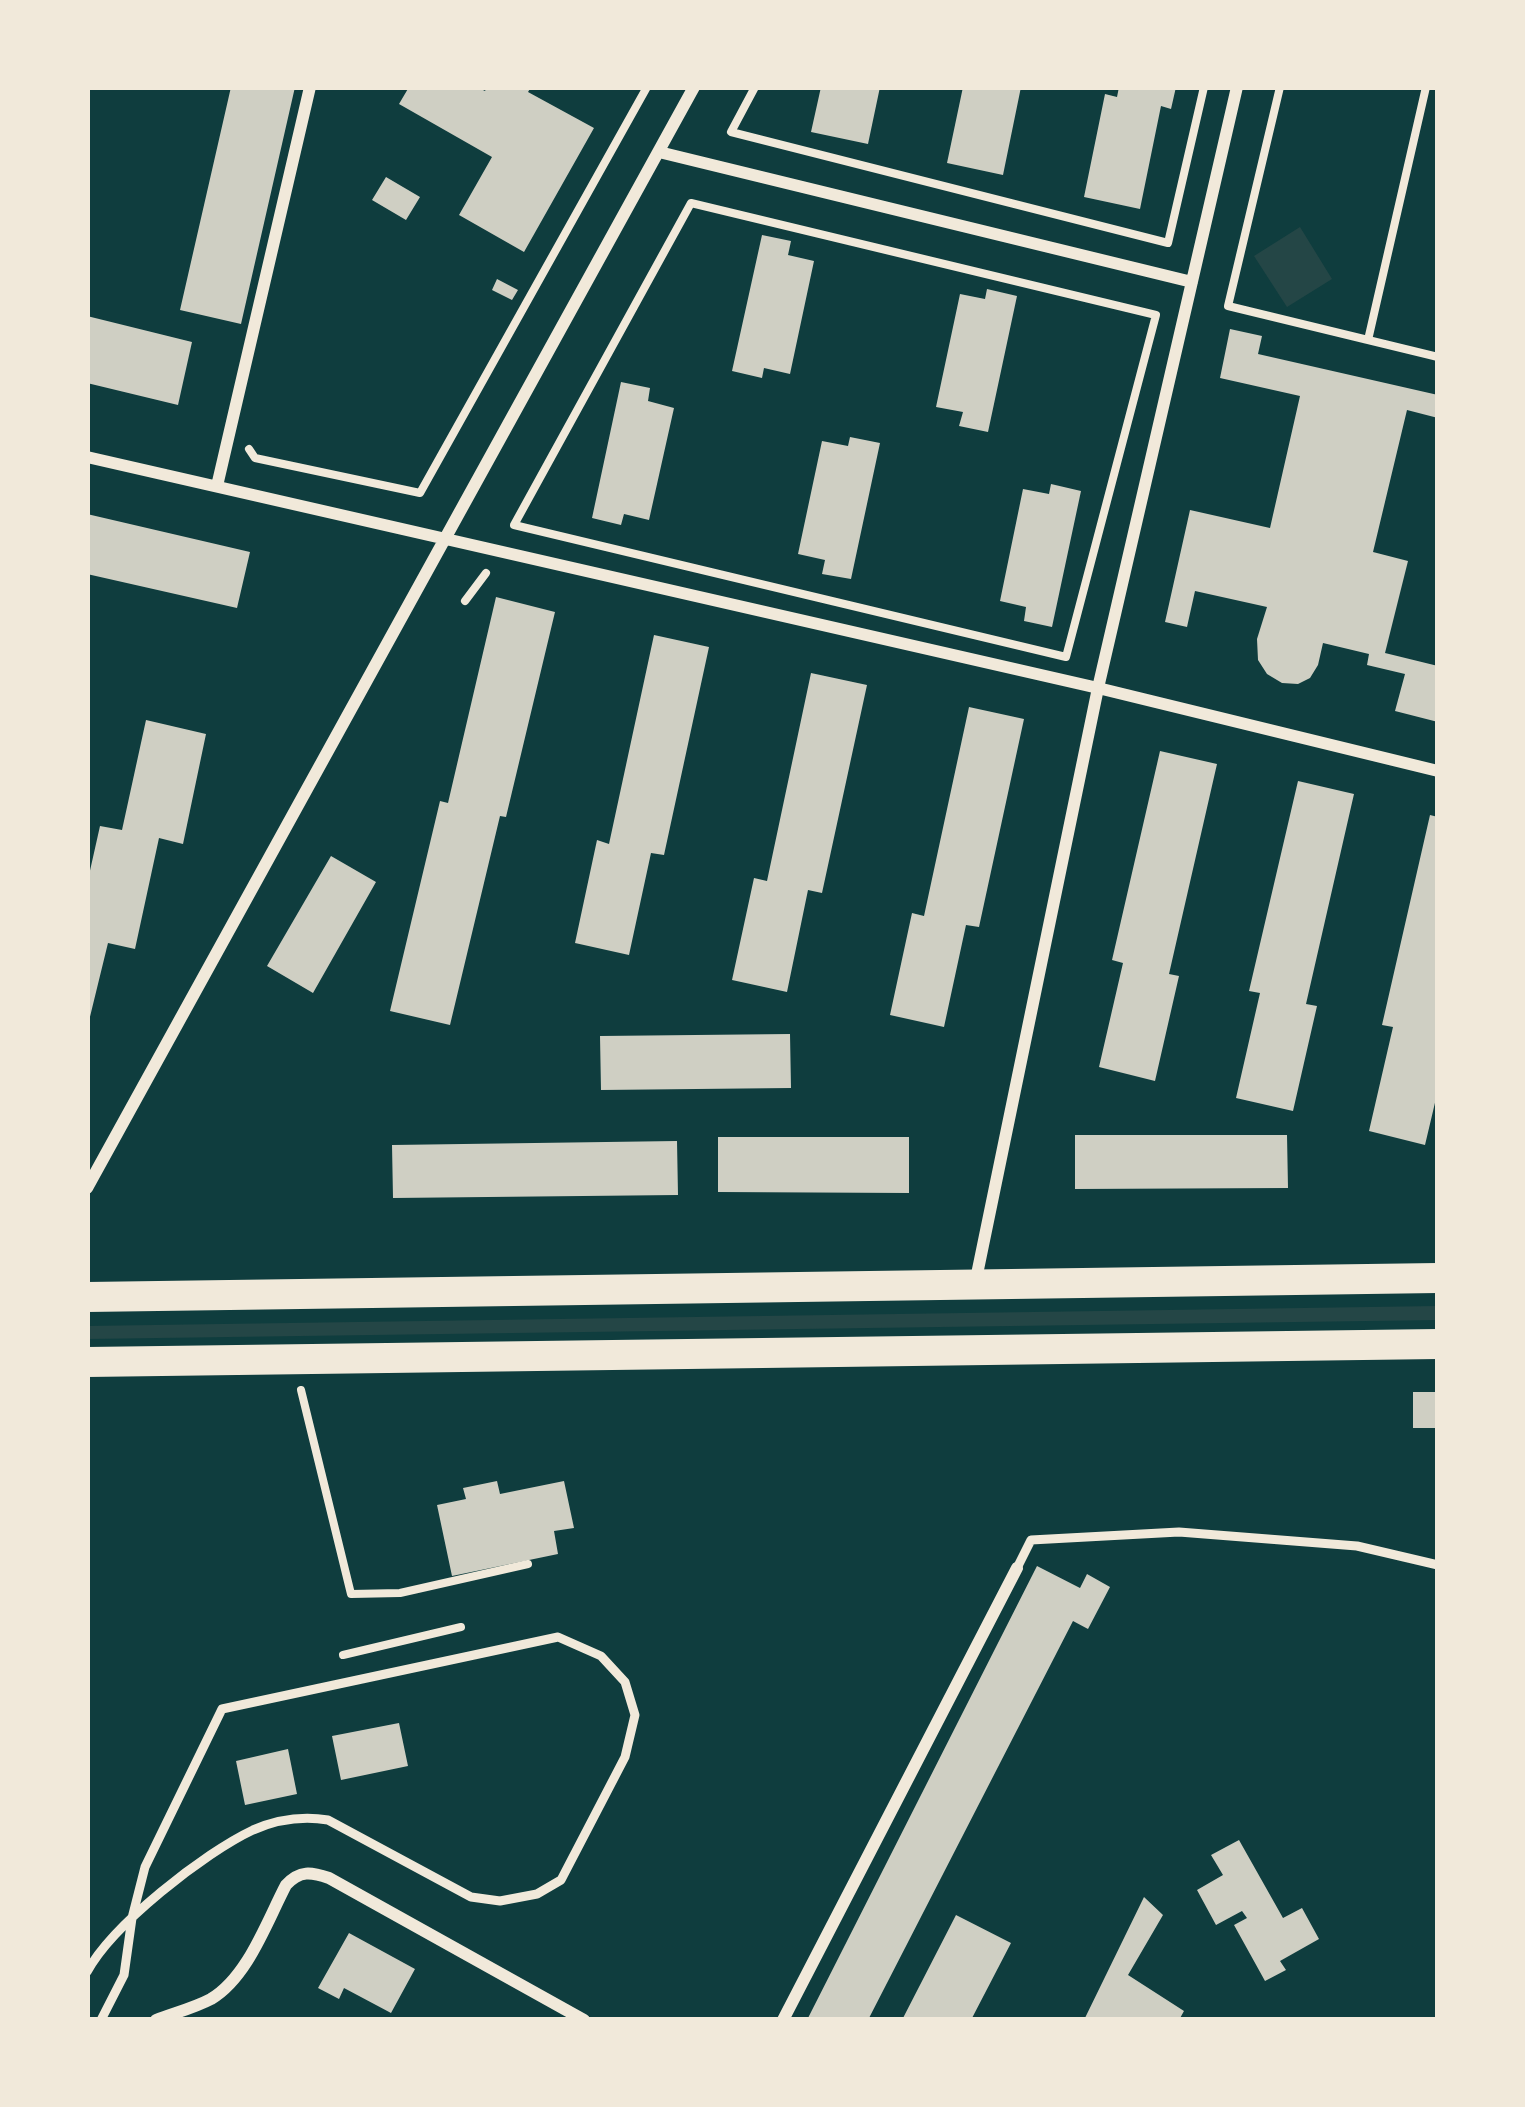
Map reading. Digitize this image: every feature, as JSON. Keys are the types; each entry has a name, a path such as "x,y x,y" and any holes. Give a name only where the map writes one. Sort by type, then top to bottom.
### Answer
{"main road":[{"path":"87,1298 1438,1278"},
{"path":"87,1362 1438,1344"}],"street":[{"path":"217,486 310,87"},
{"path":"87,1188 694,87"},
{"path":"975,1285 1098,688 1237,87"},
{"path":"659,152 1192,282"},
{"path":"87,457 1098,688 1438,771"},
{"path":"783,2020 1017,1568"},
{"path":"156,2020 225,1988 237,1975 286,1885 296,1874 312,1872 584,2020"}],"lane":[{"path":"1017,1568 1031,1540 1179,1532 1357,1546 1438,1565"},
{"path":"87,1972 95,1956 132,1918 182,1877 254,1830 304,1816 328,1820 471,1897 500,1901 537,1894 561,1880 625,1757 635,1715 625,1682 601,1656 558,1637 222,1709 145,1867 132,1918 124,1976 101,2020"}],"path":[{"path":"244,439 255,458 420,493 647,87"},
{"path":"755,87 731,132 1168,243 1204,87"},
{"path":"1280,87 1228,306 1438,357"},
{"path":"1367,340 1426,87"},
{"path":"691,203 1156,315 1066,657 514,525 691,203"},
{"path":"465,601 487,572"},
{"path":"293,1359 351,1594 400,1593 528,1564"}],"shaded area":[{"path":"1300,227 1332,279 1287,307 1254,256"},
{"path":"1438,1306 1438,1320 87,1339 87,1326"}],"building":[{"path":"231,87 295,87 241,324 180,310"},
{"path":"409,87 485,91 487,87 531,87 528,92 594,128 524,252 459,215 492,157 399,104"},
{"path":"821,87 880,87 868,144 811,132"},
{"path":"963,87 1021,87 1003,175 947,163"},
{"path":"1119,87 1176,87 1171,109 1161,106 1140,209 1084,197 1105,94 1117,97"},
{"path":"386,177 420,197 406,220 372,200"},
{"path":"762,235 791,241 788,255 814,261 790,374 764,368 762,378 732,371"},
{"path":"497,279 518,290 512,300 492,290"},
{"path":"987,289 1017,296 988,432 959,426 963,412 936,407 960,294 985,299"},
{"path":"87,316 192,342 178,405 87,383"},
{"path":"1230,329 1262,336 1258,354 1438,395 1438,418 1407,410 1373,552 1408,561 1385,653 1438,666 1438,722 1395,711 1405,674 1367,665 1369,654 1323,643 1310,678 1298,684 1282,683 1267,674 1258,660 1257,639 1267,607 1195,591 1187,627 1165,622 1190,510 1270,528 1300,396 1220,378"},
{"path":"621,382 650,388 648,401 674,408 649,520 624,514 621,525 592,518"},
{"path":"850,437 880,443 851,579 822,574 825,560 798,554 822,441 848,446"},
{"path":"1051,484 1081,491 1052,627 1024,621 1026,607 1000,601 1023,489 1049,494"},
{"path":"87,514 250,552 237,608 87,574"},
{"path":"496,597 555,612 450,1025 390,1011 440,801 448,803"},
{"path":"654,635 709,647 664,855 651,853 629,955 575,943 597,840 609,844"},
{"path":"811,673 867,685 822,893 808,890 787,992 732,980 754,878 767,881"},
{"path":"969,707 1024,719 979,927 966,925 944,1027 890,1015 912,913 924,916"},
{"path":"146,720 206,734 183,844 159,838 135,949 108,943 87,1029 87,884 100,826 122,830"},
{"path":"1160,751 1217,764 1169,974 1179,976 1155,1081 1099,1067 1123,963 1112,960"},
{"path":"1298,781 1354,794 1306,1004 1317,1006 1293,1111 1236,1098 1260,993 1249,991"},
{"path":"1430,815 1438,817 1438,1090 1425,1145 1369,1131 1393,1027 1382,1025"},
{"path":"331,856 376,882 313,993 267,966"},
{"path":"790,1034 791,1088 601,1090 600,1036"},
{"path":"1075,1135 1287,1135 1288,1188 1075,1189"},
{"path":"718,1137 909,1137 909,1193 718,1192"},
{"path":"677,1141 678,1195 393,1198 392,1145"},
{"path":"1413,1392 1438,1392 1438,1428 1413,1428"},
{"path":"497,1481 500,1494 564,1481 574,1528 554,1531 558,1554 452,1576 437,1505 466,1499 463,1488"},
{"path":"1037,1566 1080,1588 1087,1574 1110,1587 1088,1629 1073,1621 868,2020 807,2020"},
{"path":"399,1723 408,1766 341,1780 332,1736"},
{"path":"288,1749 297,1794 245,1805 236,1761"},
{"path":"1239,1840 1283,1918 1302,1908 1319,1939 1280,1961 1286,1970 1265,1981 1234,1925 1247,1918 1242,1911 1216,1925 1197,1890 1223,1875 1211,1855"},
{"path":"1144,1897 1163,1915 1128,1975 1184,2011 1179,2020 1084,2020"},
{"path":"956,1915 1011,1943 971,2020 902,2020"},
{"path":"349,1933 415,1969 391,2013 344,1988 339,1999 318,1988"}]}
